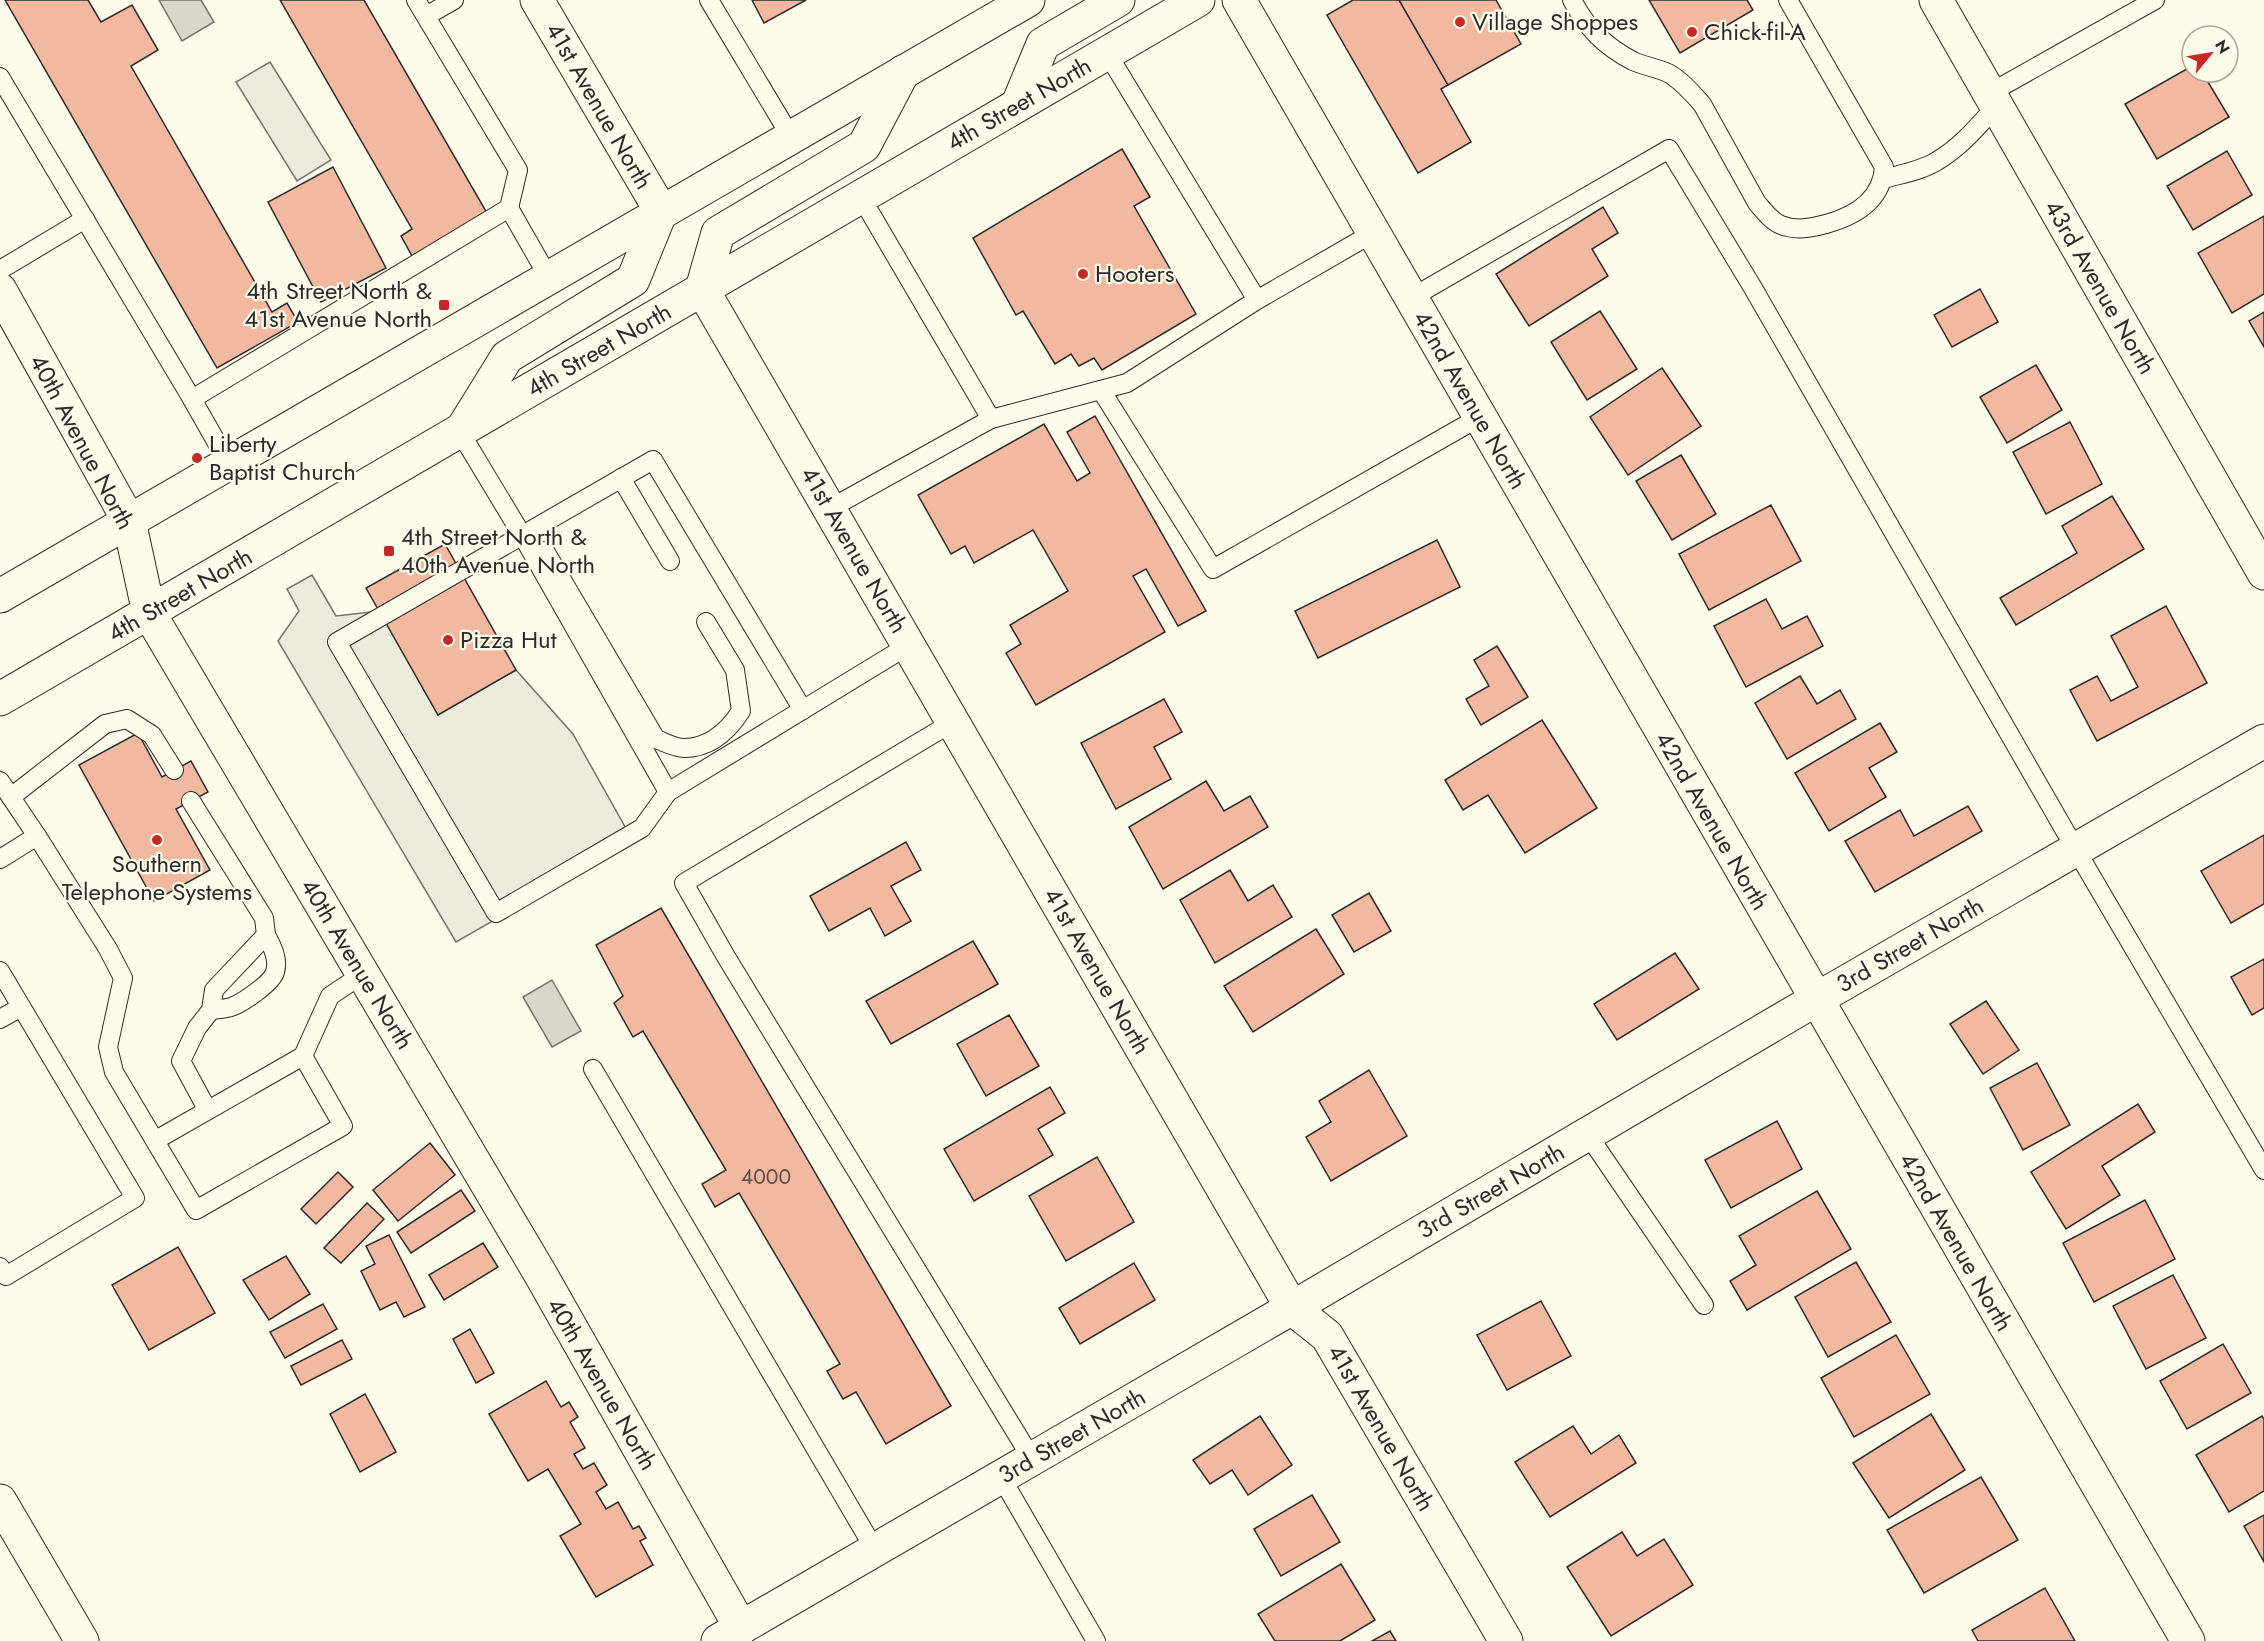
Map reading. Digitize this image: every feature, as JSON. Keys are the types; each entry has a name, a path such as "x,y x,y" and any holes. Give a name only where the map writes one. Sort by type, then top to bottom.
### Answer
{"street":[{"name":"41st Avenue North","path":"537,0 661,211"},
{"path":"1018,104 1042,44 1118,0"},
{"name":"4th Street North","path":"0,699 1198,0"},
{"name":"42nd Avenue North","path":"1239,0 1815,1000 2188,1641"},
{"name":"43rd Avenue North","path":"1936,0 2264,573"},
{"path":"0,596 1021,2"},
{"path":"702,289 717,233 864,147 903,72"},
{"path":"460,432 507,357 633,280 661,211"},
{"name":"41st Avenue North","path":"702,289 1292,1308 1327,1336 1506,1641"},
{"name":"40th Avenue North","path":"0,290 129,521 149,613 541,1275 730,1635"},
{"name":"3rd Street North","path":"730,1635 1588,1135 1815,1000 2264,741"},
{"path":"0,1501 82,1641"}],"lane":[{"path":"416,0 518,170 509,208 549,278"},
{"path":"426,16 454,0"},
{"path":"709,0 791,137"},
{"path":"1572,0 1584,23 1598,37 1633,61 1669,74 1702,104 1757,203 1767,216 1779,224 1796,229 1812,228 1851,216 1866,206 1883,179 1884,167 1788,0"},
{"path":"1883,179 1912,172 1937,162 1961,143 1993,100 2155,0"},
{"path":"1107,53 1257,300"},
{"path":"0,77 229,464"},
{"path":"1411,298 1669,149 1754,288 2076,850 2264,1170"},
{"path":"861,197 991,419"},
{"path":"192,399 509,208"},
{"path":"0,270 85,219"},
{"path":"829,509 991,419 1127,383 1257,300 1373,233"},
{"path":"1101,390 1213,569 1480,417"},
{"path":"460,432 522,535 668,792"},
{"path":"803,710 653,460 337,642 496,913 642,828 668,792 803,710 909,645"},
{"path":"621,478 670,561"},
{"path":"522,535 542,546 656,739 683,748 708,744 730,729 741,711 735,670 706,622"},
{"path":"10,796 105,723 127,719 152,735 174,770"},
{"path":"953,722 684,883 725,955 1032,1459"},
{"path":"0,781 108,949 123,978 108,1047 114,1072 196,1210 343,1126 303,1056"},
{"path":"191,801 264,918 267,935 275,954 275,972 271,979 255,993 232,1007 212,1010"},
{"path":"0,859 38,837"},
{"path":"207,1109 182,1060 197,1028 212,1010 214,990 267,935"},
{"path":"0,971 135,1198 6,1276 0,1267"},
{"path":"156,1140 303,1056 330,996 363,974"},
{"path":"0,1019 21,1007"},
{"path":"592,1069 875,1550"},
{"path":"1588,1135 1704,1305"},
{"path":"1001,1477 1095,1641"}],"shaded area":[{"path":"159,0 201,0 214,22 182,41"},
{"path":"270,62 331,160 297,181 236,82"},
{"path":"312,575 336,616 380,611 438,715 516,670 573,734 633,841 456,942 278,641 299,611 287,589"},
{"path":"552,980 581,1031 552,1047 523,997"}],"building":[{"path":"5,0 88,0 101,22 132,5 158,50 131,66 272,312 287,303 298,322 217,368"},
{"path":"280,0 364,0 487,213 412,256 401,236 412,229"},
{"path":"752,0 806,0 764,23"},
{"path":"1353,0 1399,0 1448,85 1441,89 1471,142 1418,173 1327,15"},
{"name":"Village Shoppes","path":"1399,0 1496,0 1521,44 1448,85"},
{"name":"Chick-fil-A","path":"1649,0 1747,0 1753,10 1680,53"},
{"path":"2180,73 2180,84 2209,84 2229,117 2157,159 2125,104"},
{"name":"Hooters","path":"1122,149 1150,197 1134,206 1196,314 1102,370 1094,358 1079,366 1071,354 1055,364 1023,311 1016,315 973,238"},
{"path":"2227,151 2252,195 2193,230 2167,186"},
{"path":"333,167 386,268 321,302 268,202"},
{"path":"1603,207 1618,233 1592,249 1608,276 1529,326 1496,274"},
{"path":"2264,216 2264,294 2232,313 2198,253"},
{"path":"1980,289 1998,322 1952,347 1934,315"},
{"path":"1600,311 1637,369 1587,400 1551,342"},
{"path":"2264,312 2264,347 2249,321"},
{"path":"2036,365 2062,410 2007,443 1980,397"},
{"path":"1662,368 1701,426 1628,475 1590,417"},
{"path":"1095,416 1206,611 1178,626 1146,569 1133,576 1165,632 1036,705 1006,653 1021,644 1010,625 1068,591 1033,530 974,563 965,546 951,554 918,495 1044,424 1077,481 1090,473 1067,432"},
{"path":"2070,422 2102,484 2046,514 2013,452"},
{"path":"1681,455 1716,514 1672,540 1636,481"},
{"path":"2112,496 2144,549 2016,625 2000,598 2077,553 2062,526"},
{"path":"1771,505 1801,561 1709,610 1679,554"},
{"path":"1437,540 1460,587 1318,658 1295,611"},
{"name":"Pizza Hut","path":"445,544 516,670 438,715 366,588"},
{"path":"1766,599 1782,629 1807,616 1823,646 1746,687 1714,626"},
{"path":"2166,606 2207,683 2097,741 2070,690 2097,676 2111,701 2138,687 2111,636"},
{"path":"1497,646 1528,697 1481,725 1466,699 1489,686 1474,660"},
{"path":"1800,676 1817,704 1840,690 1856,719 1787,759 1755,703"},
{"path":"1164,699 1182,732 1154,747 1171,779 1116,809 1081,743"},
{"path":"1542,720 1597,808 1525,853 1488,795 1463,810 1445,780"},
{"path":"1880,723 1897,752 1869,768 1886,797 1829,831 1795,773"},
{"name":"Southern Telephone Systems","path":"138,733 162,777 191,761 208,792 176,809 210,870 154,901 79,765"},
{"path":"1206,781 1224,811 1250,796 1268,827 1163,889 1129,827"},
{"path":"1968,806 1982,831 1875,892 1845,841 1900,810 1914,836"},
{"path":"2264,835 2264,904 2231,923 2201,871"},
{"path":"906,842 921,870 891,886 911,921 885,936 870,908 829,931 810,896"},
{"path":"1230,870 1248,901 1273,885 1292,917 1215,963 1180,900"},
{"path":"1369,893 1391,931 1354,952 1332,915"},
{"path":"661,908 951,1406 886,1444 856,1392 843,1399 827,1371 840,1364 739,1193 715,1207 702,1184 726,1170 643,1031 633,1037 614,1003 623,996 596,945"},
{"path":"1316,929 1344,974 1253,1032 1224,986"},
{"path":"973,941 998,984 891,1044 866,1001"},
{"path":"1675,953 1699,989 1617,1040 1594,1004"},
{"path":"2264,959 2264,1008 2252,1015 2231,977"},
{"path":"1986,1001 2019,1050 1983,1074 1950,1024"},
{"path":"1009,1015 1039,1066 986,1096 957,1044"},
{"path":"2037,1063 2070,1125 2023,1150 1990,1088"},
{"path":"1369,1070 1407,1136 1331,1181 1306,1137 1331,1122 1319,1101"},
{"path":"1050,1087 1065,1113 1038,1129 1053,1155 974,1201 944,1149"},
{"path":"2138,1104 2155,1132 2102,1166 2120,1195 2066,1229 2031,1172"},
{"path":"1777,1121 1802,1169 1731,1208 1705,1160"},
{"path":"430,1143 455,1175 398,1221 373,1190"},
{"path":"1097,1157 1134,1222 1066,1261 1029,1196"},
{"path":"338,1172 353,1187 316,1224 301,1209"},
{"path":"461,1190 475,1211 411,1253 397,1232"},
{"path":"1817,1191 1851,1249 1747,1310 1730,1281 1756,1265 1739,1236"},
{"path":"2145,1200 2175,1259 2094,1302 2063,1243"},
{"path":"367,1203 384,1219 341,1263 324,1248"},
{"path":"389,1235 425,1307 404,1317 396,1302 380,1310 361,1271 375,1264 366,1246"},
{"path":"483,1243 498,1267 444,1300 429,1275"},
{"path":"178,1247 215,1313 149,1350 112,1285"},
{"path":"286,1256 310,1294 269,1320 243,1280"},
{"path":"1856,1262 1891,1322 1828,1357 1795,1297"},
{"path":"1134,1263 1155,1300 1080,1344 1059,1308"},
{"path":"2173,1275 2206,1338 2146,1369 2113,1306"},
{"path":"1541,1301 1571,1356 1507,1390 1477,1335"},
{"path":"323,1304 337,1329 285,1358 270,1332"},
{"path":"470,1329 494,1373 476,1383 453,1339"},
{"path":"1896,1335 1930,1394 1854,1437 1821,1378"},
{"path":"342,1340 352,1359 301,1385 291,1366"},
{"path":"2223,1344 2251,1393 2187,1429 2160,1381"},
{"path":"546,1381 561,1407 569,1402 578,1417 570,1422 585,1448 574,1454 583,1469 594,1463 607,1485 596,1492 606,1509 618,1502 633,1529 639,1526 646,1538 640,1541 653,1565 596,1597 560,1536 581,1524 548,1469 528,1481 489,1414"},
{"path":"365,1394 396,1452 360,1472 330,1414"},
{"path":"1931,1414 1965,1470 1889,1518 1853,1463"},
{"path":"1260,1416 1292,1465 1248,1495 1232,1470 1210,1484 1193,1460"},
{"path":"2262,1416 2264,1419 2264,1491 2229,1512 2196,1455"},
{"path":"1573,1426 1591,1454 1619,1435 1636,1463 1550,1517 1515,1462"},
{"path":"1981,1477 2018,1540 1924,1593 1887,1530"},
{"path":"1312,1495 1340,1542 1281,1576 1254,1529"},
{"path":"2264,1515 2264,1562 2244,1526"},
{"path":"1622,1532 1637,1556 1664,1539 1693,1585 1611,1636 1567,1567"},
{"path":"1341,1564 1375,1620 1340,1641 1275,1641 1258,1614"},
{"path":"2045,1588 2075,1641 1978,1641 1972,1630"},
{"path":"1390,1631 1396,1641 1372,1641"}],"place":[{"name":"Village Shoppes","path":"1460,22"},
{"name":"Chick-fil-A","path":"1692,32"},
{"name":"Hooters","path":"1083,274"},
{"name":"4th Street North & 41st Avenue North","path":"444,305"},
{"name":"Liberty Baptist Church","path":"197,458"},
{"name":"4th Street North & 40th Avenue North","path":"389,551"},
{"name":"Pizza Hut","path":"448,640"},
{"name":"Southern Telephone Systems","path":"157,840"}]}
